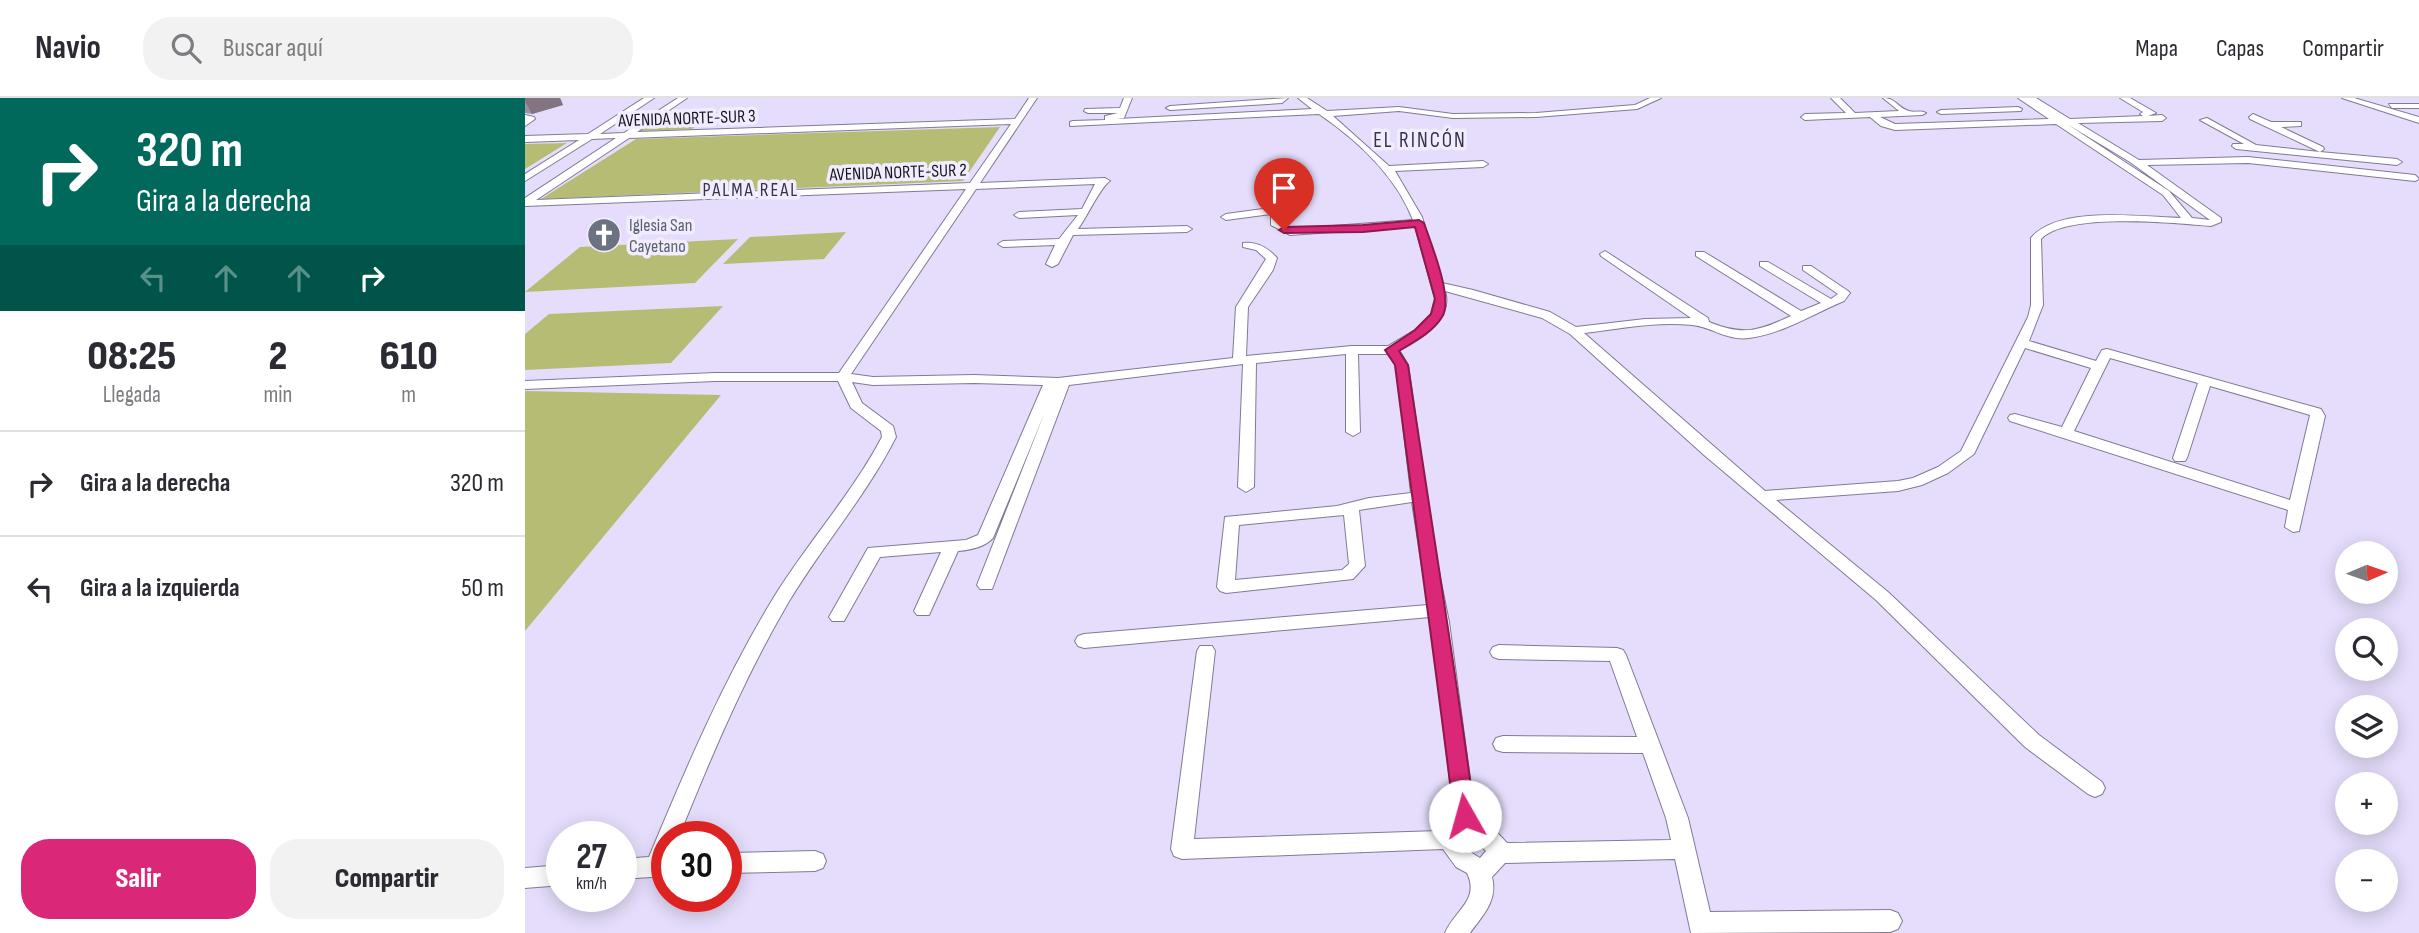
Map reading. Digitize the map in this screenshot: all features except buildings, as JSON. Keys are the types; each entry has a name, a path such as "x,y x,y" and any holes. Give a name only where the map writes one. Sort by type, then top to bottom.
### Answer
{"street":[{"path":"525,178 650,98"},
{"path":"525,203 683,98"},
{"path":"843,377 1033,98"},
{"path":"1168,108 1282,101 1284,98"},
{"path":"525,385 694,377 843,377 873,382 974,379 1058,382 1245,360 1352,350 1391,350 1419,333 1437,316 1441,299 1419,223 1402,186 1341,125 1302,98"},
{"path":"1599,98 1610,109"},
{"path":"1835,98 1853,115"},
{"path":"1887,98 1906,113"},
{"path":"1987,98 2004,110"},
{"path":"1761,496 1898,486 1917,482 1943,470 1969,451 2021,346 2037,305 2036,238 2043,228 2058,222 2080,220 2211,223 2217,220 2137,163 2022,98"},
{"path":"2030,98 2175,201 2189,221"},
{"path":"2046,98 2075,116 2152,113 2124,98"},
{"path":"2346,98 2419,120"},
{"path":"1073,124 1399,110 1453,116 1536,115 1644,105 1655,99"},
{"path":"1089,111 1126,104"},
{"path":"2362,105 2419,106"},
{"path":"1943,108 1954,111 2018,109"},
{"path":"1805,117 1922,113"},
{"path":"1877,114 1890,127 2162,118"},
{"path":"2253,117 2333,155 2347,170"},
{"path":"2204,120 2257,148"},
{"name":"AVENIDA NORTE-SUR 3","path":"525,139 1018,121"},
{"path":"2268,125 2298,124"},
{"path":"2236,146 2397,162"},
{"path":"2321,154 2336,169"},
{"path":"2122,163 2248,160 2415,178"},
{"path":"1386,169 1483,164"},
{"name":"AVENIDA NORTE-SUR 2","path":"525,203 1099,181 1092,192"},
{"path":"1032,194 1092,192 1052,264"},
{"path":"1226,217 1300,207"},
{"path":"1276,210 1275,223 1290,232 1419,223"},
{"path":"1019,215 1082,212"},
{"path":"1070,232 1187,229"},
{"path":"1003,244 1062,242"},
{"path":"1246,487 1245,360 1240,325 1244,303 1272,259 1271,254 1247,245"},
{"path":"1605,254 1685,314 1728,334 1745,334 1780,326 1840,299 1844,293 1807,268"},
{"path":"1700,254 1801,316"},
{"path":"1764,264 1830,303"},
{"path":"1438,286 1469,292 1546,315 1574,331 1761,496 1882,596 2032,741 2095,788"},
{"path":"1574,331 1685,314"},
{"path":"2021,346 2104,358 2205,380 2316,412 2318,416 2293,527"},
{"path":"1352,350 1353,432"},
{"path":"1206,652 1182,849 1448,839 1459,832 1464,821 1438,610 1419,497 1401,361 1391,350"},
{"path":"2066,433 2104,358"},
{"path":"674,821 697,764 756,647 799,572 888,437 888,429 856,405 843,377"},
{"path":"2180,458 2205,380"},
{"path":"838,617 877,546 952,547 968,545 985,538 1058,382"},
{"path":"986,585 1058,382"},
{"path":"2015,418 2296,507"},
{"path":"1351,506 1357,566 1354,572 1225,595 1232,515 1339,510 1351,506 1378,500 1419,497"},
{"path":"923,611 952,547"},
{"path":"1084,641 1438,610"},
{"path":"1499,652 1617,655 1677,818 1702,928 1890,921"},
{"path":"1503,744 1651,745"},
{"path":"1464,821 1482,832 1502,853"},
{"path":"1448,839 1464,860 1475,866 1480,875 1481,903 1474,914 1462,923 1457,933"},
{"path":"1480,875 1493,858 1502,853 1683,849"},
{"path":"742,863 815,861"},
{"path":"525,878 546,876"}],"green space":[{"path":"718,112 692,129 638,131 667,113"},
{"path":"1000,127 963,181 541,199 636,139"},
{"path":"567,143 525,169 525,144"},
{"path":"846,232 824,259 723,264 750,237"},
{"path":"738,239 695,283 525,292 580,247"},
{"path":"723,306 671,363 525,370 525,334 549,314"},
{"path":"525,391 721,395 525,631"}],"place":[{"name":"Iglesia San Cayetano","path":"604,235"}],"district":[{"name":"EL RINCÓN","path":"1420,140"},
{"name":"PALMA REAL","path":"751,189"}],"route":[{"path":"1284,230 1297,232 1363,229 1419,223 1441,299 1437,316 1419,333 1391,350 1402,365 1465,816"}]}
